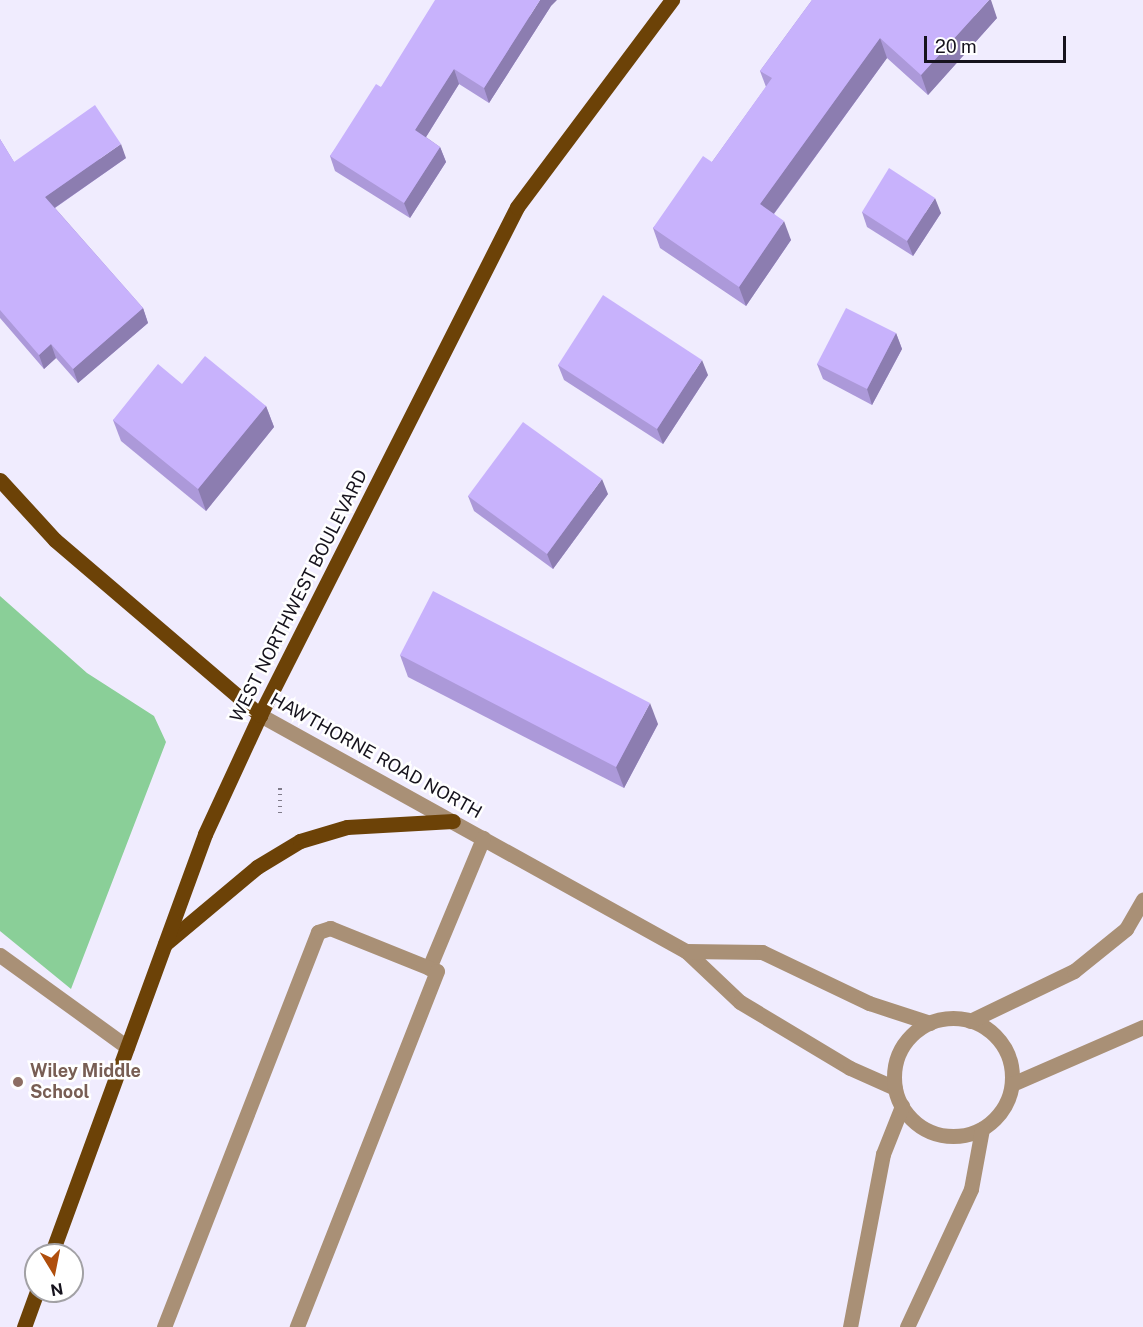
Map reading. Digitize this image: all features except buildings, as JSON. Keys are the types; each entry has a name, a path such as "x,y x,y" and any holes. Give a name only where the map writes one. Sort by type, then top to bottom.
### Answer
{"main road":[{"name":"WEST NORTHWEST BOULEVARD","path":"55,1243 205,834 260,715 517,207 672,0"},
{"name":"HAWTHORNE ROAD NORTH","path":"0,480 55,540 260,715"},
{"path":"165,944 257,867 300,841 347,827 453,821"},
{"path":"24,1327 33,1303"}],"street":[{"name":"HAWTHORNE ROAD NORTH","path":"260,715 686,951 740,1002 850,1068 895,1088"},
{"path":"429,968 483,838"},
{"path":"970,1021 1074,971 1126,929 1143,899"},
{"path":"164,1327 318,932 330,928 437,971 297,1327"},
{"name":"HAWTHORNE ROAD NORTH","path":"686,951 762,952 869,1003 930,1023"},
{"path":"0,955 127,1047"},
{"path":"950,1018 970,1021 998,1038 1007,1052 1012,1084 1002,1110 982,1129 964,1135 937,1134 913,1121 902,1106 895,1088 895,1068 901,1049 930,1023 950,1018"},
{"path":"1012,1084 1143,1027"},
{"path":"850,1327 883,1154 902,1106"},
{"path":"907,1327 971,1189 982,1129"}],"path":[{"path":"280,788 281,821"}],"green space":[{"path":"0,596 87,673 154,716 166,742 71,989 0,931"}],"place":[{"name":"Wiley Middle School","path":"18,1082"}]}
